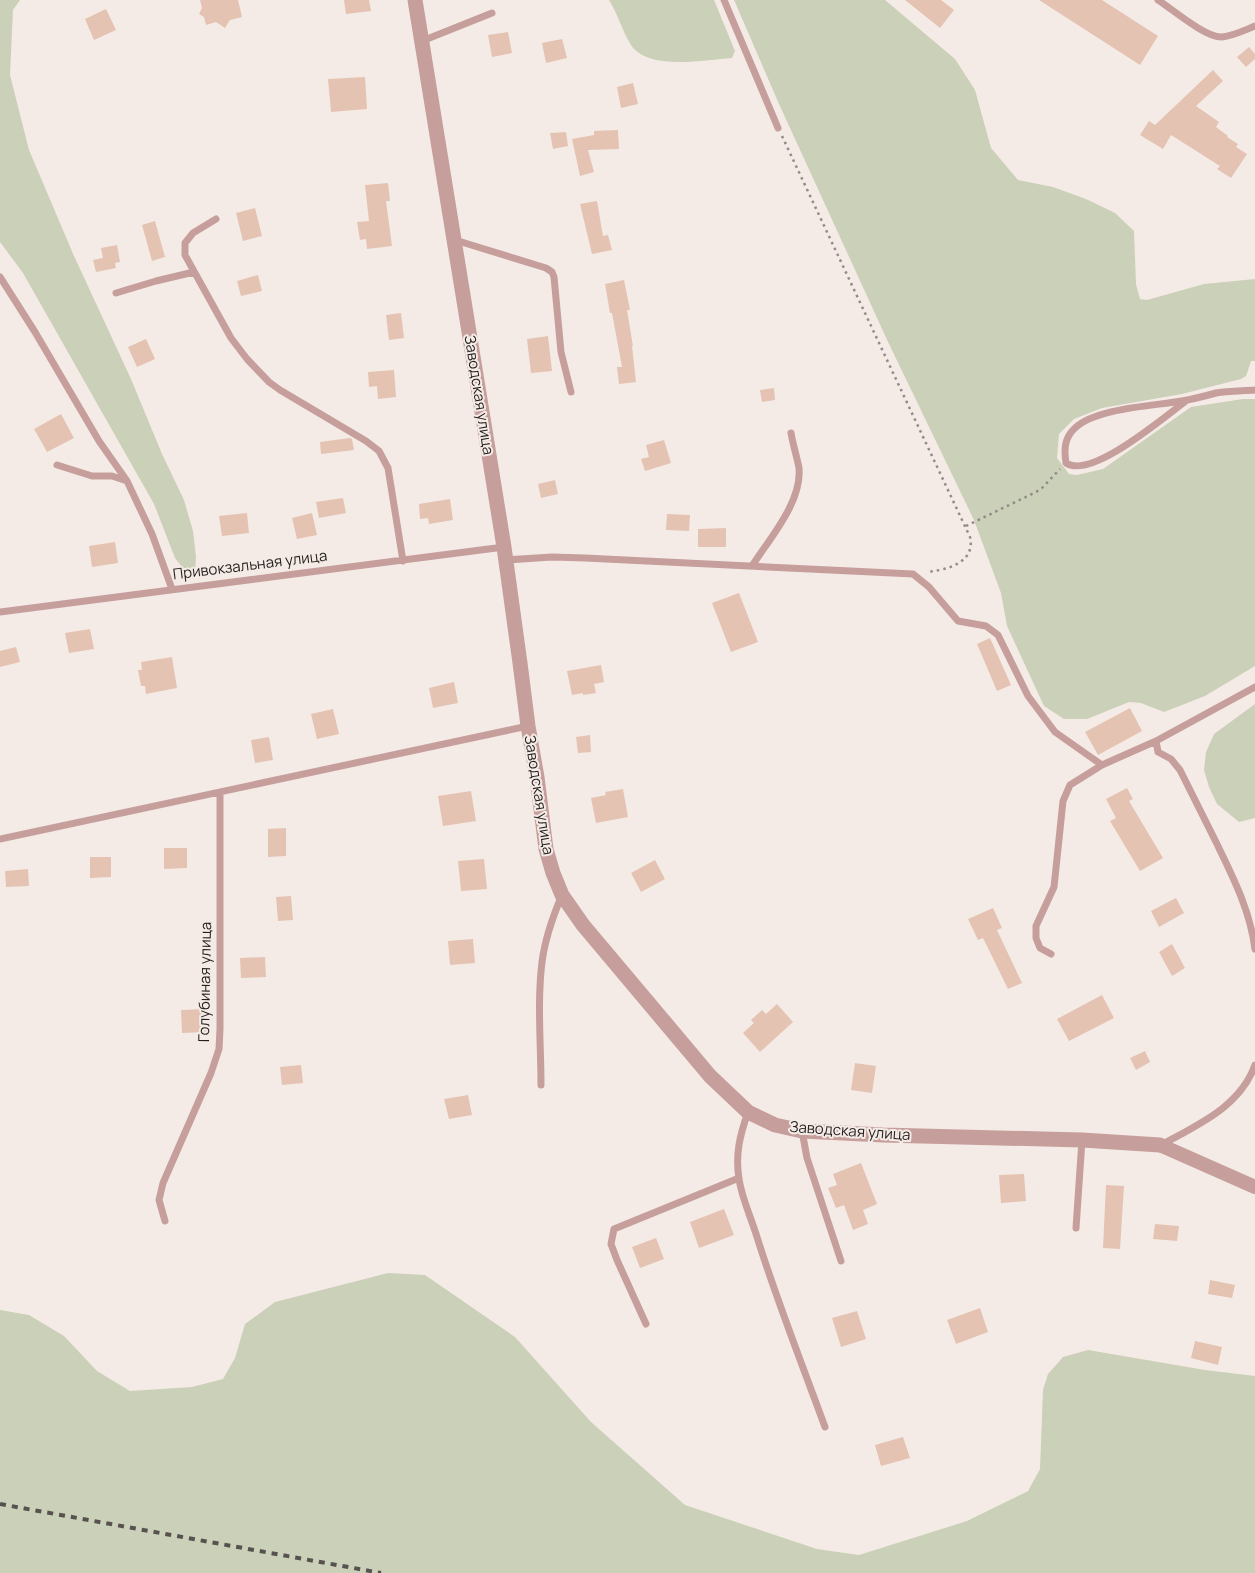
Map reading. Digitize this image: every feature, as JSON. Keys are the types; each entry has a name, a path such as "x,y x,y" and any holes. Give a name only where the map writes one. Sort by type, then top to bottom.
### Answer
{"street":[{"name":"Заводская улица","path":"415,0 505,553 546,848 562,895 583,925 710,1076 748,1112 774,1125 802,1131 1082,1140 1160,1145"},
{"path":"1160,1145 1255,1186"}],"lane":[{"path":"724,0 778,128"},
{"path":"1158,0 1212,36 1221,37 1255,26"},
{"path":"422,41 492,13"},
{"path":"216,219 193,233 184,243 185,255 194,272 231,338 247,359 269,382 366,441 379,451 388,468 403,561"},
{"path":"454,240 546,268 552,272 561,352 571,392"},
{"path":"116,293 194,272"},
{"path":"0,277 99,440 127,481 152,534 172,589"},
{"path":"1186,401 1111,454 1082,467 1066,464 1065,443 1076,426 1087,420 1113,412 1186,401 1222,392 1255,390"},
{"path":"752,566 791,508 799,479 799,468 791,434"},
{"path":"57,465 92,476 112,476 127,481"},
{"name":"Привокзальная улица","path":"0,612 403,561 505,553 552,557 913,574"},
{"path":"913,574 929,587 958,621 986,626 998,635 1028,696 1055,732 1102,765"},
{"path":"1051,954 1040,948 1036,938 1036,926 1054,887 1063,801 1070,785 1102,765 1156,740 1255,687"},
{"path":"0,840 528,726"},
{"path":"1156,740 1158,752 1172,759 1180,770 1233,877 1246,907 1255,949"},
{"name":"Голубиная улица","path":"165,1221 159,1200 163,1182 211,1073 218,1049 220,1029 220,792"},
{"path":"542,1085 540,992 542,963 546,943 562,895"},
{"path":"1160,1145 1213,1116 1233,1100 1255,1065"},
{"path":"748,1112 740,1135 738,1149 739,1178 744,1201 775,1292 825,1427"},
{"path":"802,1131 807,1158 841,1261"},
{"path":"1076,1228 1082,1140"},
{"path":"646,1324 611,1244 614,1229 739,1178"}],"path":[{"path":"778,128 970,538 971,546 964,560 950,567 913,574"},
{"path":"966,526 1036,492 1066,464"}],"green space":[{"path":"0,0 20,0 13,10 10,75 29,150 74,256 184,500 193,531 196,557 195,570 191,572 185,571 175,558 154,504 23,273 0,242"},
{"path":"609,0 714,0 735,51 732,58 678,62 650,58 639,53 628,40"},
{"path":"734,0 885,0 955,59 975,90 991,148 1018,180 1053,187 1086,199 1115,213 1134,231 1136,284 1140,299 1147,300 1204,284 1255,279 1255,361 1251,361 1246,376 1241,379 1182,394 1102,408 1074,419 1059,434 1057,458 1069,474 1077,475 1103,469 1191,407 1255,399 1255,666 1205,696 1164,712 1141,703 1129,702 1087,719 1064,719 1044,706 1007,626 1001,593 974,520 889,344 779,104"},
{"path":"1255,704 1255,818 1239,822 1217,804 1204,770 1206,752 1214,734"},
{"path":"388,1273 425,1275 515,1337 591,1422 685,1505 817,1549 859,1555 967,1521 1028,1491 1040,1469 1043,1390 1048,1374 1063,1357 1088,1350 1205,1370 1255,1376 1255,1573 0,1573 0,1310 29,1315 64,1336 97,1371 130,1391 192,1387 223,1379 235,1358 245,1324 275,1302"}],"building":[{"path":"200,0 238,0 242,17 230,20 225,28 216,22 206,25 204,17 199,14 202,8"},
{"path":"344,0 369,0 371,11 346,14"},
{"path":"905,0 941,0 954,10 940,28"},
{"path":"1039,0 1102,0 1158,36 1140,65"},
{"path":"106,9 116,30 94,40 85,19"},
{"path":"508,32 512,53 492,57 488,35"},
{"path":"562,39 567,58 546,63 542,43"},
{"path":"1249,47 1255,54 1255,59 1246,67 1237,57"},
{"path":"1213,70 1223,81 1196,106 1219,122 1216,127 1238,144 1236,147 1247,154 1231,178 1217,169 1220,166 1171,135 1163,149 1140,135 1149,121 1155,125"},
{"path":"365,77 367,109 331,112 328,79"},
{"path":"633,83 638,104 621,108 617,87"},
{"path":"618,130 619,149 588,150 594,172 580,176 572,139 594,135 594,131"},
{"path":"566,132 568,146 553,149 550,133"},
{"path":"388,183 390,201 386,201 392,246 367,249 366,239 360,240 357,222 369,221 365,185"},
{"path":"597,201 603,236 608,235 612,250 592,254 580,204"},
{"path":"255,208 262,236 243,241 236,213"},
{"path":"155,221 165,257 152,261 142,225"},
{"path":"117,245 120,262 115,263 116,268 96,272 93,260 103,258 101,248"},
{"path":"258,275 262,291 241,296 237,281"},
{"path":"624,280 630,310 627,310 636,382 619,384 617,367 622,367 605,284"},
{"path":"401,313 404,338 389,340 386,315"},
{"path":"548,336 552,371 531,373 527,339"},
{"path":"146,339 155,359 137,367 128,347"},
{"path":"394,370 396,397 378,399 377,386 369,387 368,372"},
{"path":"774,388 775,400 762,402 760,390"},
{"path":"61,414 74,438 47,452 34,429"},
{"path":"352,439 354,450 321,454 320,442"},
{"path":"664,440 671,463 645,471 641,459 649,457 646,445"},
{"path":"555,480 558,494 541,498 538,484"},
{"path":"343,498 346,513 319,518 316,502"},
{"path":"450,499 453,520 429,524 428,518 420,519 419,504"},
{"path":"247,513 249,533 222,536 219,516"},
{"path":"312,513 317,535 297,539 292,518"},
{"path":"667,514 690,515 689,531 666,530"},
{"path":"726,528 726,547 698,547 698,529"},
{"path":"115,542 118,563 92,567 89,546"},
{"path":"739,593 758,642 731,652 712,603"},
{"path":"90,629 94,649 69,653 65,633"},
{"path":"990,638 1011,685 997,691 977,644"},
{"path":"16,647 20,662 0,667 0,651"},
{"path":"172,657 177,688 146,694 145,686 141,686 138,670 142,670 141,662"},
{"path":"601,665 604,682 594,684 596,693 572,695 567,671"},
{"path":"454,682 458,703 433,708 429,688"},
{"path":"1130,708 1142,731 1098,755 1085,732"},
{"path":"333,709 339,734 317,739 311,714"},
{"path":"590,735 591,752 578,753 576,737"},
{"path":"269,737 273,760 255,763 251,740"},
{"path":"1127,788 1133,799 1129,801 1163,858 1140,871 1110,821 1116,818 1106,799"},
{"path":"623,789 628,817 596,823 591,798 606,795 605,792"},
{"path":"471,791 476,821 443,826 438,796"},
{"path":"286,828 286,856 268,857 268,829"},
{"path":"164,848 187,848 187,868 164,869"},
{"path":"90,857 111,857 111,877 90,878"},
{"path":"484,859 487,889 461,891 458,861"},
{"path":"655,860 665,879 641,892 631,873"},
{"path":"28,869 29,886 6,887 5,871"},
{"path":"291,896 293,920 278,921 276,897"},
{"path":"1176,898 1184,913 1159,927 1151,911"},
{"path":"993,908 1002,928 997,930 1022,983 1008,989 983,938 978,940 968,919"},
{"path":"473,939 475,963 450,965 448,941"},
{"path":"1172,944 1185,968 1172,976 1159,952"},
{"path":"265,957 266,977 241,978 240,958"},
{"path":"1102,995 1114,1018 1069,1041 1057,1019"},
{"path":"777,1004 793,1022 760,1052 743,1033 754,1023 751,1020 762,1010 766,1014"},
{"path":"205,1009 206,1032 182,1033 181,1010"},
{"path":"1145,1051 1150,1062 1136,1070 1130,1058"},
{"path":"855,1063 876,1066 872,1093 851,1090"},
{"path":"301,1065 303,1083 282,1085 280,1067"},
{"path":"468,1095 472,1115 449,1119 444,1099"},
{"path":"861,1163 877,1204 863,1210 868,1224 853,1230 844,1205 836,1208 828,1188 837,1185 833,1174"},
{"path":"1024,1174 1026,1201 1001,1203 999,1175"},
{"path":"1106,1185 1124,1186 1120,1249 1103,1248"},
{"path":"724,1209 734,1235 699,1248 690,1222"},
{"path":"1155,1224 1179,1226 1177,1241 1153,1239"},
{"path":"656,1238 664,1259 640,1268 632,1247"},
{"path":"1210,1280 1235,1285 1232,1298 1208,1294"},
{"path":"980,1308 988,1332 956,1344 947,1320"},
{"path":"857,1311 866,1339 841,1347 832,1318"},
{"path":"1195,1341 1222,1347 1218,1365 1191,1358"},
{"path":"903,1437 910,1458 881,1466 875,1445"}],"railway":[{"path":"0,1504 381,1573"}]}
